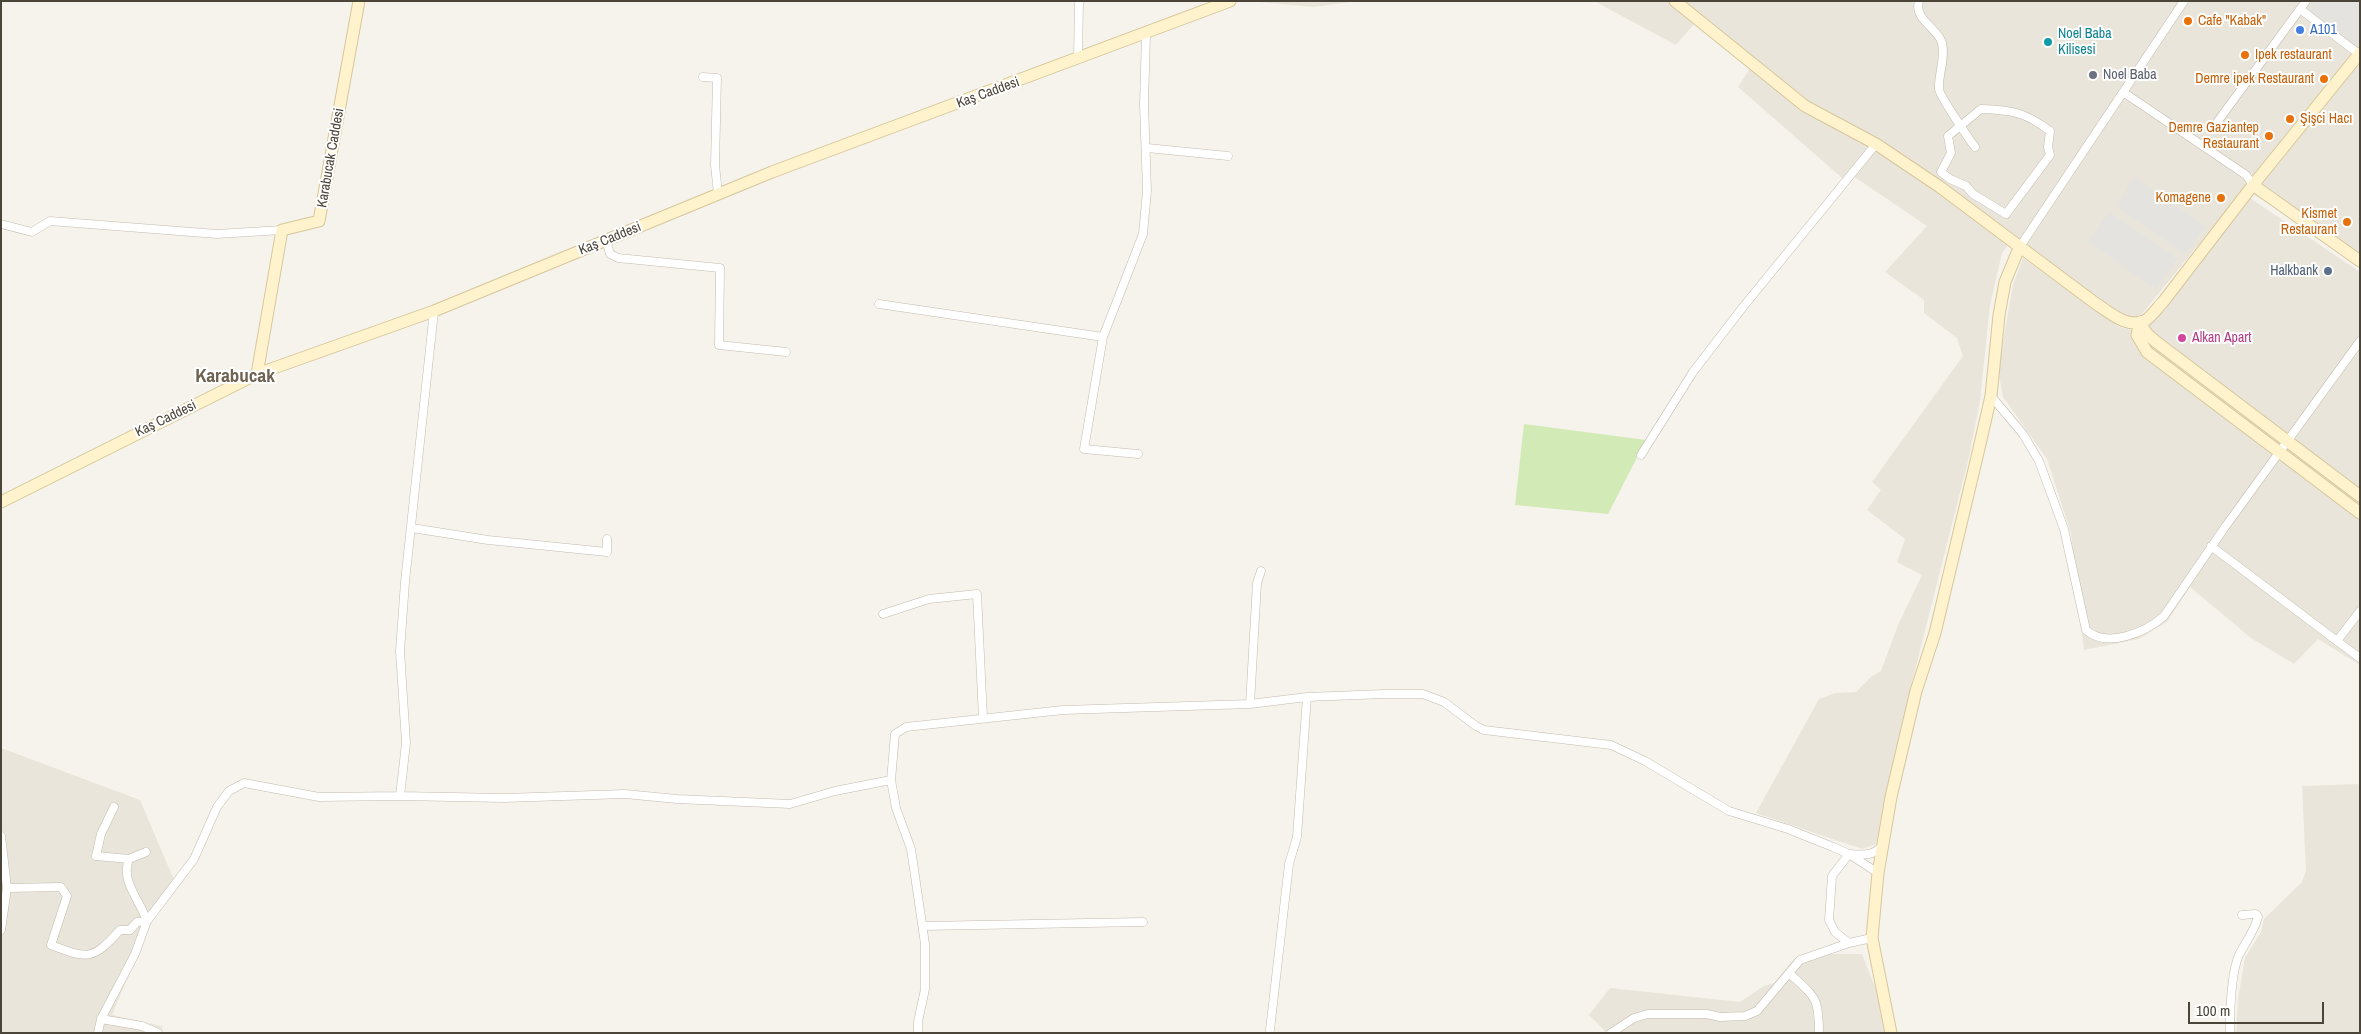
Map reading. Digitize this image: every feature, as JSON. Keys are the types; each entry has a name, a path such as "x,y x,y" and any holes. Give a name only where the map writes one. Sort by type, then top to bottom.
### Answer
{"street":[{"name":"Karabucak Caddesi","path":"282,230 319,221 358,1"},
{"path":"1078,59 1079,1"},
{"name":"Kaş Caddesi","path":"1,502 257,374 434,311 772,172 1146,34 1230,1"},
{"path":"1675,1 1804,106 1876,144 1940,187 2019,248 2121,320 2132,324 2146,320 2163,302 2253,185 2360,54 2300,9"},
{"path":"1919,1 1920,15 1941,41 1943,50 1939,89 1942,97 1950,106 1975,147"},
{"path":"1891,1033 1872,938 1878,873 1916,691 1936,633 1991,396 1999,315 2005,282 2019,248 2184,1"},
{"path":"2218,121 2306,1"},
{"path":"1138,454 1084,449 1102,337 1142,234 1147,191 1144,104 1146,34"},
{"path":"703,77 717,78 715,165 718,194"},
{"path":"2123,92 2246,175 2253,185 2360,261"},
{"path":"1981,108 2033,117 2050,130 2048,147 2050,155 2006,214 1973,194 1966,186 1960,185 1941,172 1952,153 1948,136 1960,125 1981,108"},
{"path":"1641,456 1693,372 1743,307 1876,144"},
{"path":"1147,148 1228,156"},
{"path":"1,224 32,232 50,221 217,234 282,230 257,374"},
{"path":"606,240 610,254 618,258 720,268 718,345 786,352"},
{"path":"879,304 1102,337"},
{"path":"400,796 406,743 400,652 434,311"},
{"path":"2140,322 2147,334 2155,341 2360,496"},
{"path":"2140,322 2136,335 2147,352 2360,513"},
{"path":"1991,396 2023,434 2039,461 2064,529 2086,630 2093,637 2128,636 2156,624 2164,616 2211,546 2360,341"},
{"path":"412,528 488,540 607,552 607,539"},
{"path":"2211,546 2360,658"},
{"path":"1250,704 1258,583 1261,571"},
{"path":"883,614 929,599 977,594 983,718"},
{"path":"2336,641 2360,611"},
{"path":"918,1033 918,1022 925,989 925,944 911,849 896,808 891,780 894,734 906,727 1063,710 1250,704 1306,697 1423,694 1444,702 1484,730 1611,744 1645,761 1729,811 1788,829 1850,854 1878,873"},
{"path":"1270,1030 1289,864 1298,837 1306,697"},
{"path":"98,1033 101,1020 135,954 147,921 194,859 216,807 230,790 244,783 319,797 504,798 626,794 716,802 790,804 835,790 891,780"},
{"path":"114,807 101,834 96,856 129,859 146,852"},
{"path":"1,836 7,888 1,930"},
{"path":"1850,854 1867,855 1875,853 1883,845"},
{"path":"1849,943 1835,932 1828,920 1832,876 1850,854"},
{"path":"129,859 125,868 134,898 143,910 147,921"},
{"path":"7,888 61,887 67,896 51,945 82,956 94,954 106,945 120,930 130,930 137,922 147,921"},
{"path":"2230,1033 2232,997 2239,956 2255,930 2258,917 2256,914 2242,914"},
{"path":"922,926 1143,922"},
{"path":"1611,1033 1634,1018 1648,1014 1707,1014 1720,1017 1745,1016 1758,1011 1800,960 1849,943 1872,938"},
{"path":"1790,974 1815,997 1819,1015 1819,1033"},
{"path":"101,1020 142,1026 158,1033"}],"shaded area":[{"path":"1248,1 1358,1 1313,7"},
{"path":"1594,1 2360,1 2360,258 2244,189 2142,314 2131,319 2121,314 2014,237 2002,253 1990,305 1980,401 1969,457 1910,690 1876,844 1862,849 1756,813 1819,699 1835,693 1856,692 1871,677 1881,671 1898,625 1922,575 1897,562 1905,539 1867,510 1881,490 1872,482 1963,356 1957,338 1924,313 1924,300 1885,272 1927,226 1853,176 1842,178 1738,87 1751,67 1694,24 1676,45"},
{"path":"2314,1 2360,1 2360,41 2357,45 2308,9"},
{"path":"2134,177 2206,227 2185,254 2117,206"},
{"path":"2250,198 2360,272 2360,665 2318,639 2294,664 2251,638 2190,587 2167,622 2139,639 2084,650 2071,533 2047,459 2003,397 1998,370 2013,285 2023,258 2119,327 2134,331 2148,327"},
{"path":"2109,212 2177,259 2156,289 2089,242"},
{"path":"1,748 140,800 177,887 153,918 112,1015 162,1026 163,1033 1,1033"},
{"path":"2360,784 2360,1033 2236,1033 2238,999 2245,958 2261,932 2264,919 2302,882 2306,871 2302,786"},
{"path":"1832,954 1862,954 1879,997 1885,1033 1604,1033 1605,1031 1589,1015 1610,988 1740,1002 1764,986 1774,983 1794,959"}],"green space":[{"path":"1524,424 1646,440 1608,514 1515,505"}],"place":[{"name":"Cafe \"Kabak\"","path":"2188,21"},
{"name":"A101","path":"2300,30"},
{"name":"Noel Baba Kilisesi","path":"2048,42"},
{"name":"Ipek restaurant","path":"2245,55"},
{"name":"Noel Baba","path":"2093,75"},
{"name":"Demre ipek Restaurant","path":"2324,79"},
{"name":"Şişci Hacı","path":"2290,119"},
{"name":"Demre Gaziantep Restaurant","path":"2269,136"},
{"name":"Komagene","path":"2221,198"},
{"name":"Kismet Restaurant","path":"2347,222"},
{"name":"Halkbank","path":"2328,271"},
{"name":"Alkan Apart","path":"2182,338"}],"district":[{"name":"Karabucak","path":"235,377"}]}
